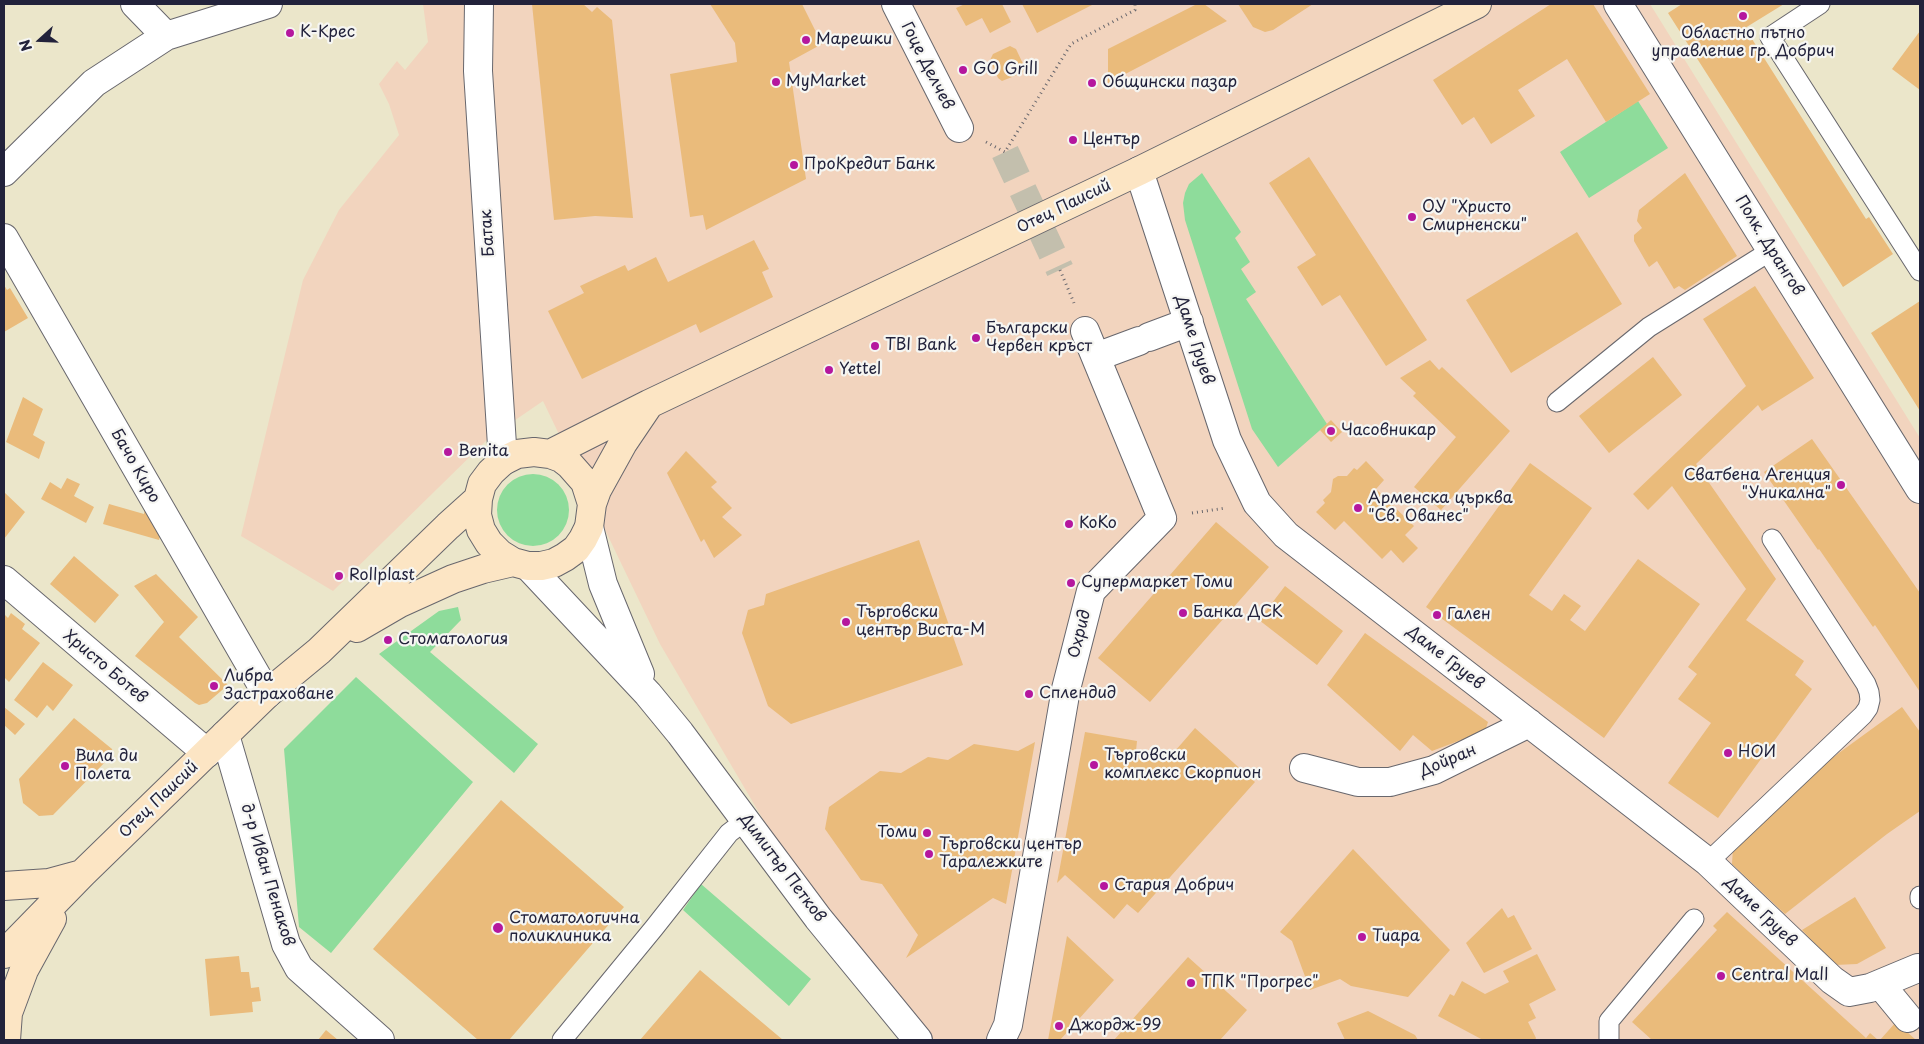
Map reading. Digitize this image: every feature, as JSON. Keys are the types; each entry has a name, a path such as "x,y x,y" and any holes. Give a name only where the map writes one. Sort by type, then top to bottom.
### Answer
{"street":[{"path":"135,4 166,36"},
{"path":"4,172 94,83 166,36 268,4"},
{"name":"Батак","path":"479,4 478,71 503,461"},
{"name":"Гоце Делчев","path":"896,4 959,128"},
{"name":"Отец Паисий","path":"550,454 649,404 1139,171 1477,4"},
{"name":"Полк. Дрангов","path":"1618,4 1920,489"},
{"name":"Даме Груев","path":"1139,171 1227,440 1257,503 1286,535 1708,862 1832,980 1849,992 1870,988 1919,968"},
{"name":"Бачо Киро","path":"4,238 267,694"},
{"path":"1096,357 1189,322"},
{"path":"1085,331 1162,518"},
{"name":"Отец Паисий","path":"319,651 409,599 453,579 483,569 520,564 541,566 554,563 576,549 583,539 597,490 649,404"},
{"name":"Отец Паисий","path":"520,564 500,554 489,543 481,530 477,515 482,484 503,461 517,454 534,452 550,454 561,458 578,473 587,488 590,515"},
{"name":"Отец Паисий","path":"4,954 82,874 267,694 319,651 448,526 478,500"},
{"name":"Димитър Петков","path":"590,515 603,584 648,694"},
{"name":"Охрид","path":"1001,1040 1008,1025 1066,689 1091,591 1162,518"},
{"name":"Димитър Петков","path":"520,564 648,694 746,820 818,918 918,1040"},
{"name":"Христо Ботев","path":"4,580 216,744"},
{"name":"Дойран","path":"1304,768 1358,782 1390,782 1434,770 1529,723"},
{"name":"д-р Иван Пенаков","path":"216,744 286,944 294,960 299,968 380,1040"},
{"path":"4,886 49,883 82,874"},
{"path":"6,1040 8,1013 24,970 57,911 82,874"},
{"path":"1880,984 1908,1018"}],"lane":[{"path":"1820,4 1770,37 1920,270"},
{"path":"1557,402 1650,327 1772,250"},
{"path":"1708,862 1863,715 1868,708 1870,700 1866,684 1772,539"},
{"path":"562,1040 729,833 746,820"},
{"path":"1609,1040 1609,1021 1694,919"}],"path":[{"path":"1005,152 1071,44 1134,10 1135,4"},
{"path":"1060,270 1085,331"},
{"path":"1162,518 1257,503"}],"shaded area":[{"path":"423,4 1650,4 1920,438 1920,1040 927,1040 781,850 660,644 543,401 489,438 333,591 241,536 303,280 339,210 399,135 389,104 379,84 397,61 405,70 428,42"}],"green space":[{"path":"1638,101 1668,148 1589,198 1560,152"},
{"path":"1202,173 1241,232 1235,238 1250,262 1241,269 1256,292 1246,299 1327,424 1278,467 1252,429 1185,220 1183,203 1185,193 1189,184"},
{"path":"533,474 547,477 559,484 566,496 569,510 566,524 559,536 547,543 533,546 519,543 507,536 500,524 497,510 500,496 507,484 519,477"},
{"path":"458,607 461,620 430,652 538,744 514,773 379,654 439,611"},
{"path":"356,677 473,782 331,953 299,927 284,749"},
{"path":"701,884 811,979 789,1006 683,910"}],"building":[{"path":"532,4 583,4 592,12 597,7 612,20 633,218 595,216 554,220"},
{"path":"710,4 802,4 822,44 789,62 806,179 706,230 703,215 690,217 670,74 737,62 735,43"},
{"path":"965,4 1002,4 1011,22 990,33 982,18 966,26 956,8"},
{"path":"1022,4 1094,4 1037,33"},
{"path":"1197,4 1204,4 1227,21 1108,83 1108,49"},
{"path":"1238,4 1313,4 1273,30 1265,32 1253,27"},
{"path":"1551,4 1593,4 1650,94 1606,122 1567,59 1518,90 1535,116 1491,144 1474,117 1462,125 1433,80"},
{"path":"1682,4 1784,4 1745,28 1866,219 1869,217 1893,254 1843,287 1668,13"},
{"path":"1920,31 1920,90 1892,69"},
{"path":"1010,46 1016,49 1025,68 1022,73 1002,81 998,78 990,60 993,54"},
{"path":"1309,157 1427,340 1386,366 1340,295 1322,306 1297,267 1316,255 1269,183"},
{"path":"1685,173 1737,256 1685,290 1679,286 1674,289 1657,261 1649,267 1634,241 1634,235 1642,228 1637,221 1639,210"},
{"path":"1577,232 1622,304 1511,373 1466,300"},
{"path":"754,240 769,269 762,272 773,297 700,333 696,324 582,379 548,311 584,293 580,286 625,265 628,271 656,257 668,282"},
{"path":"4,285 7,290 10,288 28,318 4,332"},
{"path":"1755,286 1814,378 1762,411 1758,405 1696,464 1776,579 1746,620 1804,661 1795,675 1812,689 1718,818 1668,783 1711,723 1678,699 1697,674 1688,667 1746,589 1672,486 1648,510 1633,494 1746,386 1703,319"},
{"path":"1920,301 1920,411 1871,333"},
{"path":"1653,357 1682,395 1609,453 1579,416"},
{"path":"1430,360 1439,370 1442,367 1510,431 1441,510 1414,487 1456,437 1413,396 1416,393 1400,378"},
{"path":"23,397 43,409 33,435 45,442 39,459 6,442"},
{"name":"Часовникар","path":"1331,420 1342,432 1331,442 1320,430"},
{"path":"1812,439 1920,593 1920,692 1875,625 1873,627 1764,472"},
{"path":"686,451 717,482 711,487 732,508 722,517 742,535 714,558 704,539 701,542 667,473"},
{"name":"Арменска църква \"Св. Ованес\"","path":"1366,461 1384,480 1376,489 1414,526 1405,535 1418,548 1403,563 1391,550 1382,559 1344,521 1335,530 1316,512 1325,503 1323,500 1331,492 1333,479 1338,476 1347,476 1354,468 1357,470"},
{"path":"1530,463 1592,508 1529,595 1552,611 1564,594 1581,606 1570,620 1585,631 1638,559 1700,604 1604,738 1426,607"},
{"path":"67,478 80,484 74,496 94,507 86,523 41,499 50,482 61,489"},
{"path":"4,492 25,512 4,539"},
{"path":"109,504 144,514 145,507 165,520 159,540 103,524"},
{"name":"Банка ДСК","path":"1216,522 1269,567 1150,702 1098,658"},
{"name":"Търговски център Виста-М","path":"919,540 963,665 791,724 768,706 742,633 748,610 764,605 766,594"},
{"path":"74,556 119,595 95,623 50,584"},
{"path":"156,574 198,617 179,637 228,685 207,703 199,705 195,703 135,656 164,622 134,586"},
{"path":"1285,586 1343,631 1317,665 1259,620"},
{"path":"11,613 25,624 22,629 40,643 9,682 4,677 4,614 8,618"},
{"path":"1365,633 1488,722 1485,731 1432,751 1413,735 1400,751 1327,685"},
{"path":"43,662 73,685 53,711 47,705 37,718 14,700"},
{"path":"4,707 25,724 15,735 4,725"},
{"path":"1902,707 1920,732 1920,811 1887,834 1785,914 1732,864 1733,847 1832,758"},
{"name":"Вила ди Полета","path":"74,718 112,749 113,754 53,815 39,816 23,803 19,779"},
{"path":"1195,728 1255,782 1138,913 1127,904 1114,919 1065,875 1057,883 1085,732 1137,741 1136,751 1169,758"},
{"name":"Търговски център Таралежките","path":"1035,742 1006,904 993,898 906,958 918,935 882,884 861,880 825,829 829,807 880,771 901,773 928,757 948,760 974,744 1018,751"},
{"name":"Стоматологична поликлиника","path":"501,800 624,907 509,1040 478,1040 373,949"},
{"name":"Тиара","path":"1353,849 1450,950 1408,997 1351,986 1340,979 1310,990 1292,941 1280,932"},
{"path":"1855,897 1886,948 1857,964 1835,965 1802,930"},
{"path":"1502,908 1508,918 1514,915 1532,949 1484,973 1466,943"},
{"name":"Central Mall","path":"1727,912 1866,1038 1870,1033 1878,1040 1652,1040 1632,1022 1717,930 1713,926"},
{"path":"1067,936 1114,980 1060,1040 1048,1040"},
{"path":"1537,954 1556,990 1529,1004 1536,1018 1528,1022 1536,1038 1535,1040 1483,1040 1438,1016 1450,994 1454,996 1462,981 1485,994 1509,982 1503,971"},
{"path":"239,956 241,972 249,972 251,988 259,987 261,1001 252,1002 253,1012 210,1016 205,959"},
{"name":"ТПК \"Прогрес\"","path":"1188,957 1247,1010 1220,1040 1114,1040"},
{"path":"700,970 783,1040 640,1040"},
{"path":"1368,1011 1415,1035 1418,1040 1345,1040 1337,1023"},
{"path":"1896,1022 1916,1040 1880,1040"},
{"path":"326,1030 338,1040 318,1040"}],"tunnel":[{"path":"1005,152 1060,270"}],"place":[{"name":"Областно пътно управление гр. Добрич","path":"1743,16"},
{"name":"К-Крес","path":"290,33"},
{"name":"Марешки","path":"806,40"},
{"name":"GO Grill","path":"963,70"},
{"name":"MyMarket","path":"776,82"},
{"name":"Общински пазар","path":"1092,83"},
{"name":"Център","path":"1073,140"},
{"name":"ПроКредит Банк","path":"794,165"},
{"name":"ОУ \"Христо Смирненски\"","path":"1412,217"},
{"name":"Български Червен кръст","path":"976,338"},
{"name":"TBI Bank","path":"875,346"},
{"name":"Yettel","path":"829,370"},
{"name":"Часовникар","path":"1331,431"},
{"name":"Benita","path":"448,452"},
{"name":"Сватбена Агенция \"Уникална\"","path":"1841,485"},
{"name":"Арменска църква \"Св. Ованес\"","path":"1358,508"},
{"name":"КоКо","path":"1069,524"},
{"name":"Rollplast","path":"339,576"},
{"name":"Супермаркет Томи","path":"1071,583"},
{"name":"Банка ДСК","path":"1183,613"},
{"name":"Гален","path":"1437,615"},
{"name":"Търговски център Виста-М","path":"846,622"},
{"name":"Стоматология","path":"388,640"},
{"name":"Либра Застраховане","path":"214,686"},
{"name":"Сплендид","path":"1029,694"},
{"name":"НОИ","path":"1728,753"},
{"name":"Търговски комплекс Скорпион","path":"1094,765"},
{"name":"Вила ди Полета","path":"65,766"},
{"name":"Томи","path":"927,833"},
{"name":"Търговски център Таралежките","path":"929,854"},
{"name":"Стария Добрич","path":"1104,886"},
{"name":"Стоматологична поликлиника","path":"498,928"},
{"name":"Тиара","path":"1362,937"},
{"name":"Central Mall","path":"1721,976"},
{"name":"ТПК \"Прогрес\"","path":"1191,983"},
{"name":"Джордж-99","path":"1059,1026"}]}
